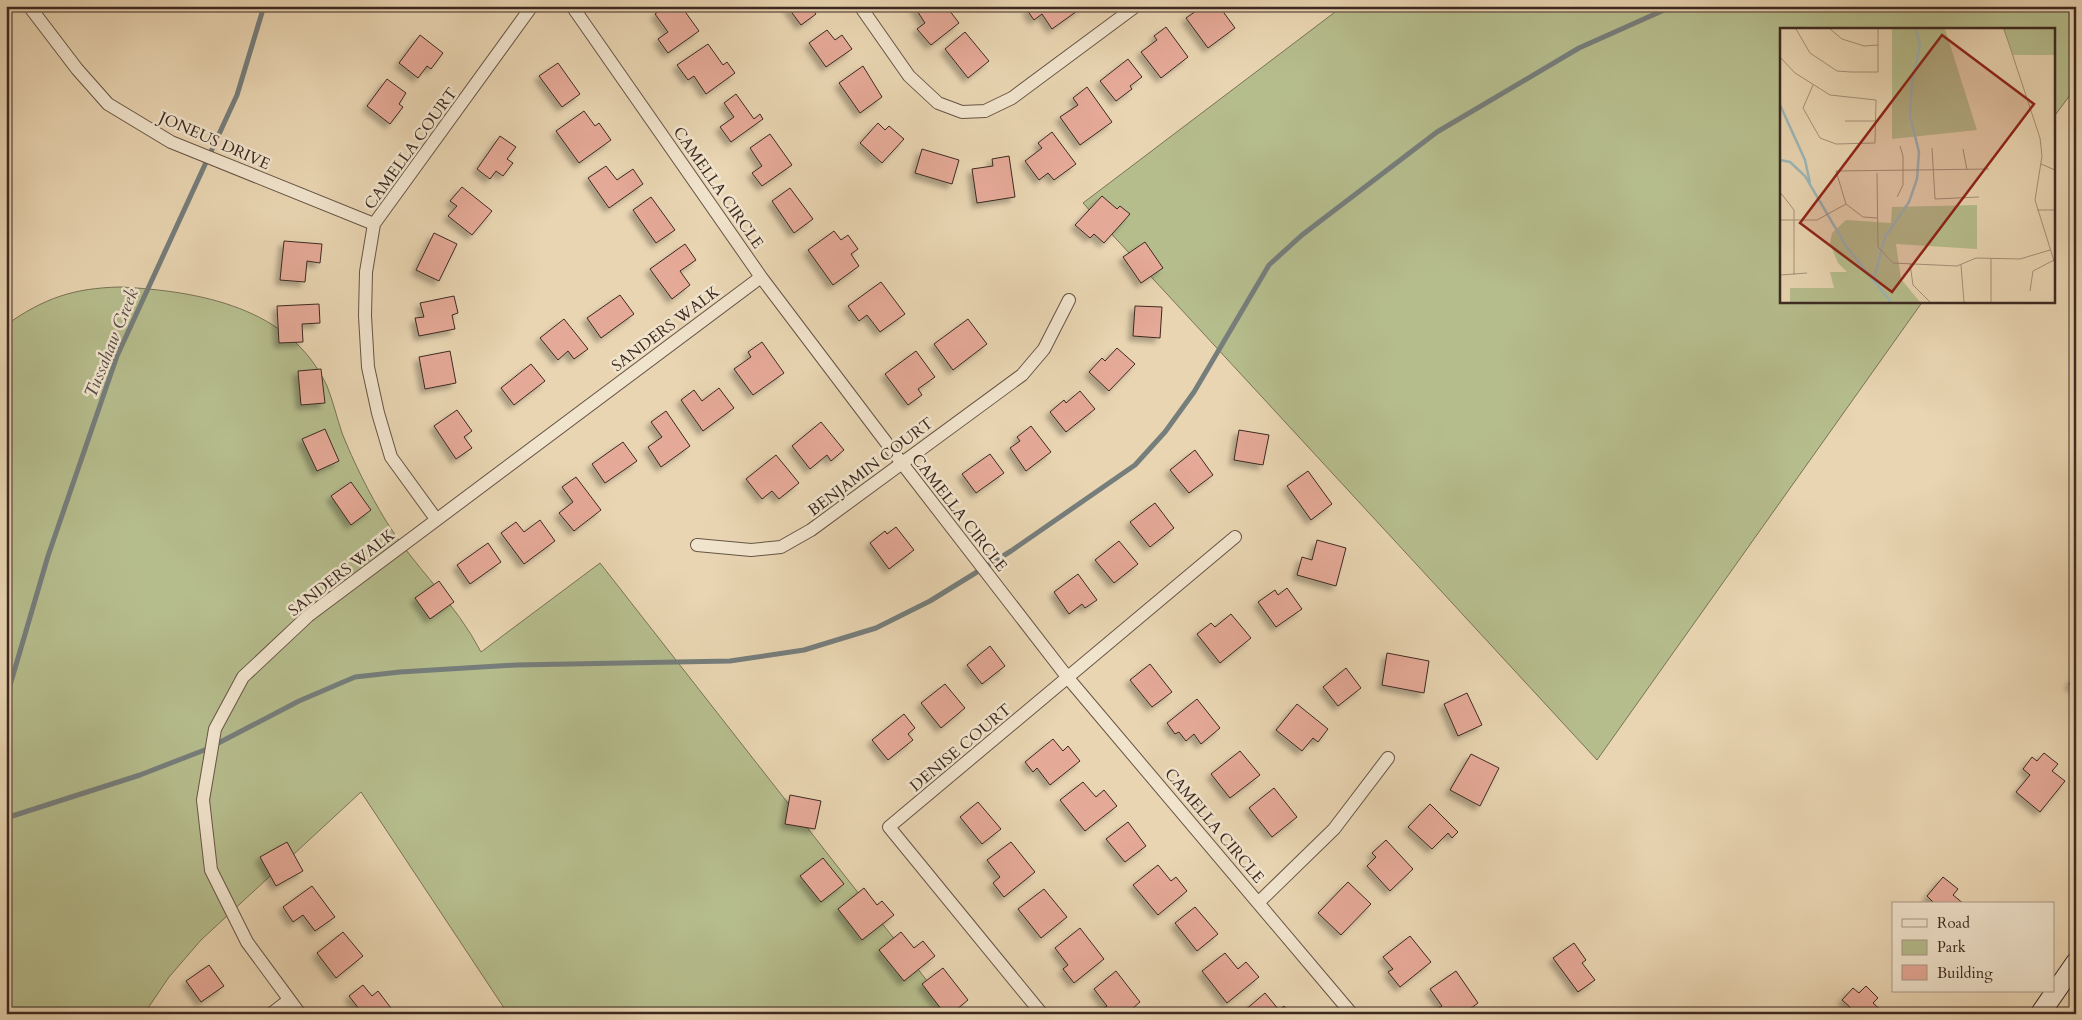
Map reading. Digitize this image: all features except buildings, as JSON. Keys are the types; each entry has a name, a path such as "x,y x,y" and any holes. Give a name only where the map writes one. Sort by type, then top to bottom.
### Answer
{"street":[{"name":"JONEUS DRIVE","path":"29,6 77,69 108,104 171,142 374,224"},
{"name":"CAMELLA COURT","path":"436,519 391,457 378,413 368,367 365,316 366,272 374,224 532,6"},
{"name":"CAMELLA CIRCLE","path":"572,6 761,276 901,462 1068,678 1352,1014"},
{"path":"860,6 909,76 938,104 962,112 985,111 1012,98 1130,8"},
{"name":"SANDERS WALK","path":"300,1014 247,942 211,870 203,800 215,729 244,677 308,616 761,276"},
{"name":"BENJAMIN COURT","path":"697,545 751,550 781,547 811,530 901,462 1022,375 1044,350 1069,300"},
{"name":"DENISE COURT","path":"1042,1014 889,827 1235,537"},
{"path":"1259,902 1334,828 1388,758"},
{"path":"2040,1014 2076,962"},
{"path":"271,1014 289,1000"}],"green space":[{"path":"1343,6 2076,6 2076,87 2054,117 2054,28 1780,28 1780,302 1922,302 1597,760 1083,203"},
{"path":"120,287 180,293 210,299 239,308 266,321 290,338 311,359 327,386 342,433 357,467 386,521 409,554 460,617 481,652 600,563 953,1014 508,1014 361,792 201,940 169,977 144,1014 6,1014 6,325 33,308 60,296 74,292"}],"waterway":[{"name":"Tussahaw Creek","path":"6,699 48,556 117,356 237,95 264,6"},
{"path":"6,818 140,775 207,749 299,701 355,677 400,672 516,665 730,661 804,650 876,628 930,601 1011,551 1135,465 1165,432 1194,392 1269,265 1302,235 1437,132 1579,48 1673,6"}]}
